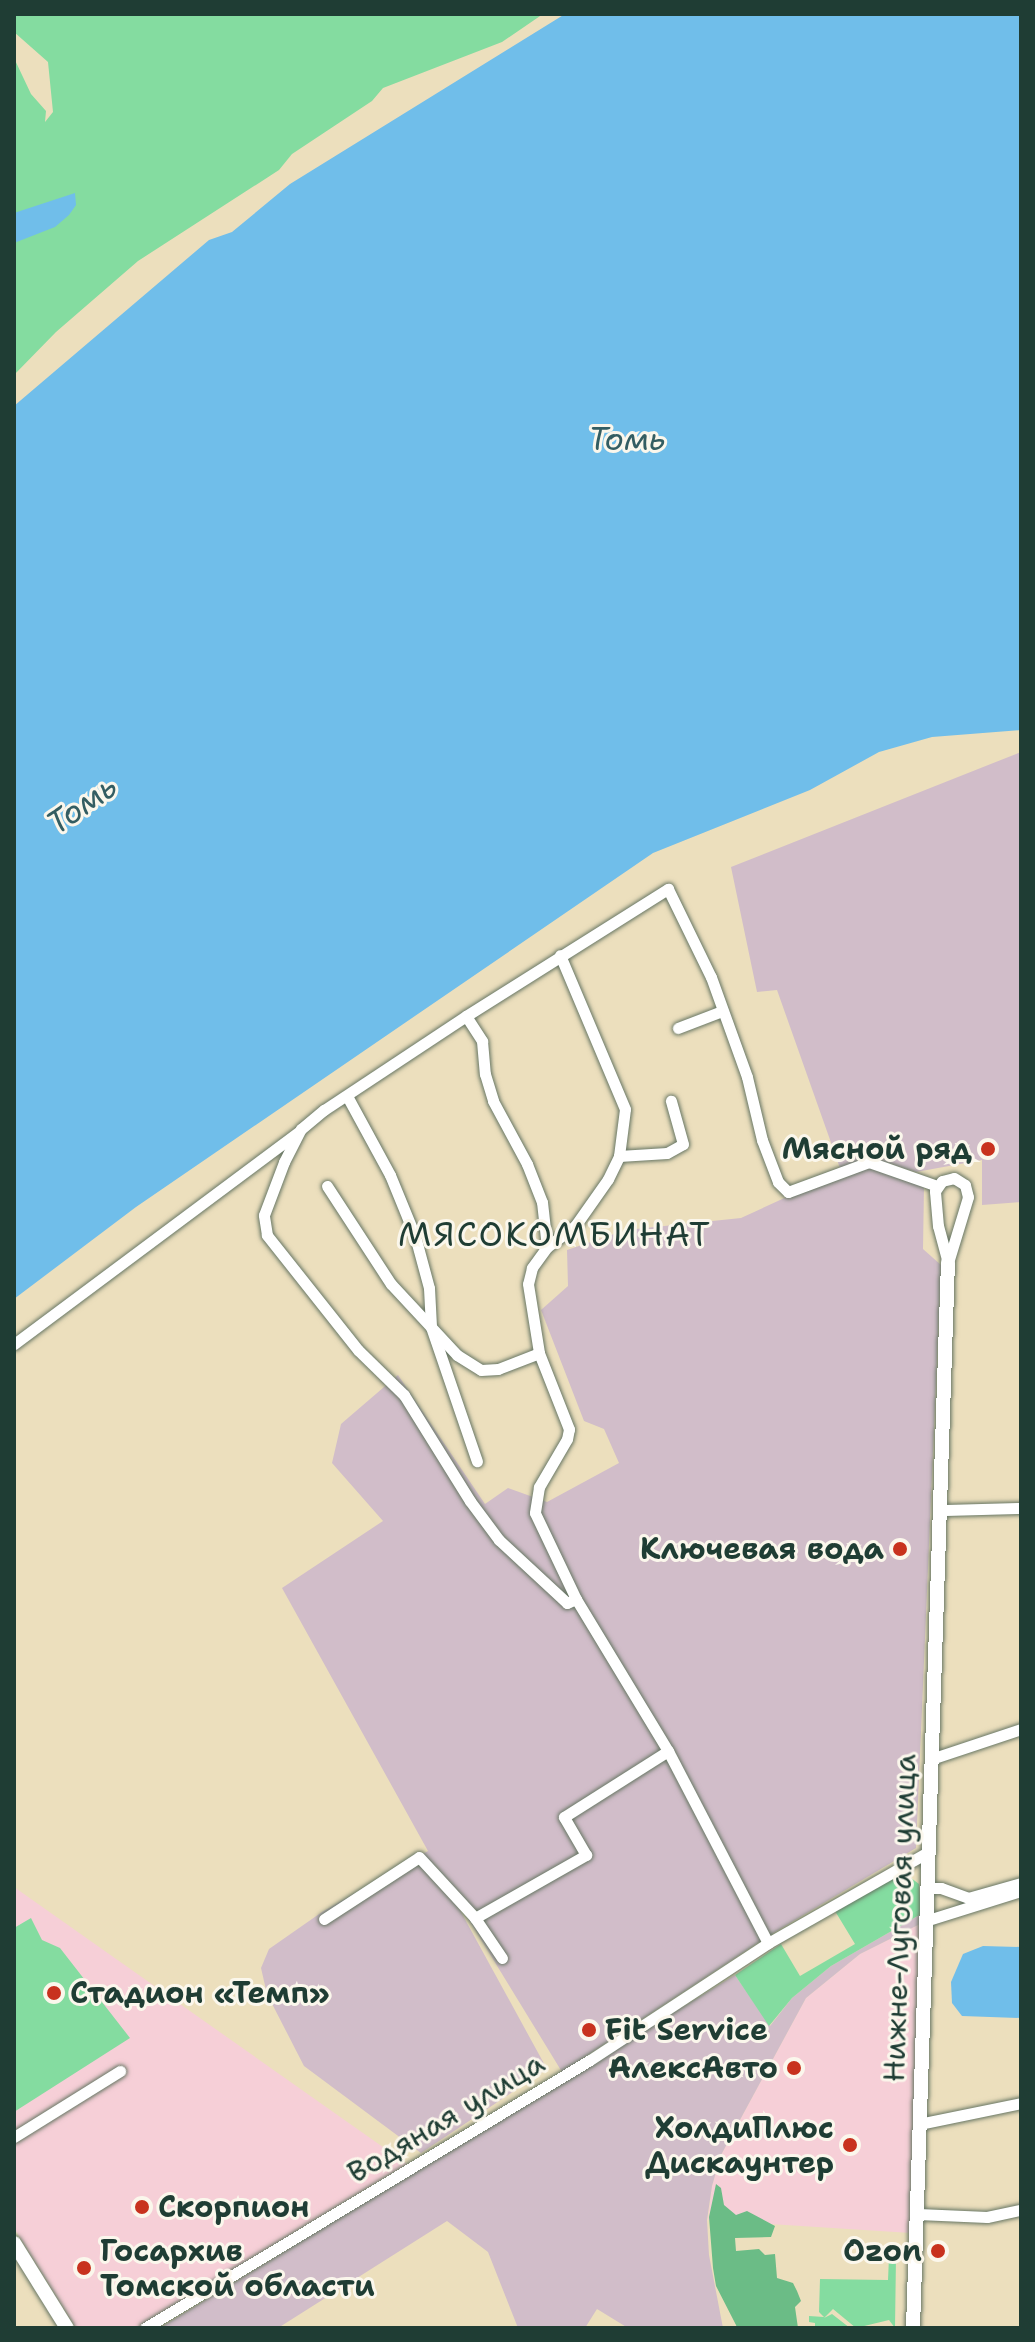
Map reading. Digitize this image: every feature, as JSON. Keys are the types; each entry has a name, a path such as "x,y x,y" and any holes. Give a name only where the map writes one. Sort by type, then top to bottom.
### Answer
{"street":[{"path":"14,1344 347,1096 560,955 668,889 711,977 747,1077 769,1160 778,1182 788,1192 869,1162 937,1186 954,1178 968,1191 948,1263"},
{"path":"560,955 624,1102 619,1156 590,1209 547,1247 532,1268 528,1284 539,1353 569,1429 567,1439 539,1487 535,1513 576,1599 668,1751 768,1943"},
{"path":"678,1028 722,1011"},
{"path":"466,1016 482,1041 485,1074 493,1101 527,1164 542,1202 547,1247"},
{"path":"347,1096 390,1175 415,1236 429,1288 431,1327 477,1461"},
{"path":"619,1156 667,1153 683,1144 671,1101"},
{"path":"301,1129 284,1162 264,1215 267,1235 358,1350 404,1395 470,1501 499,1540 567,1603 576,1599"},
{"path":"327,1186 391,1284 457,1355 481,1370 498,1369 539,1353"},
{"path":"937,1186 936,1209 948,1263"},
{"name":"Нижне-Луговая улица","path":"913,2328 948,1263"},
{"path":"942,1510 1021,1508"},
{"path":"931,1759 1021,1729"},
{"path":"475,1918 586,1855 564,1817 668,1751"},
{"name":"Водяная улица","path":"145,2328 590,2060 768,1943 928,1852"},
{"path":"324,1919 419,1857 475,1918 502,1958"},
{"path":"926,1888 941,1888 968,1898 1021,1883"},
{"path":"925,1921 1021,1891"},
{"path":"14,2137 120,2071"},
{"path":"919,2124 1021,2103"},
{"path":"918,2214 987,2217 1021,2210"},
{"path":"14,2243 67,2328"}],"shaded area":[{"path":"1021,752 1021,1202 982,1205 982,1160 916,1172 869,1157 840,1168 777,990 757,992 731,867"},
{"path":"869,1167 924,1187 923,1249 941,1265 916,1848 765,1938 562,2072 433,1861 547,2069 421,2153 304,2066 267,1994 261,1968 269,1949 322,1912 428,1851 282,1588 383,1521 332,1463 341,1424 398,1375 485,1504 508,1488 547,1502 619,1463 604,1429 584,1421 541,1310 568,1286 567,1250 626,1230 741,1218 791,1195"},
{"path":"14,1887 407,2164 137,2328 76,2328 14,2228"},
{"path":"921,1914 920,1924 860,1954 806,1998 721,2155 707,2220 709,2255 723,2328 628,2328 597,2309 585,2328 518,2328 488,2252 447,2221 278,2328 160,2328 735,1975 770,2026 792,1998 831,1966"},
{"path":"920,1924 911,2233 708,2220 712,2186 721,2155 806,1998 860,1954"}],"green space":[{"path":"14,14 543,14 502,42 383,88 372,101 292,154 279,170 138,261 56,332 14,375 14,58 31,94 46,111 45,122 53,112 48,62 14,32"},
{"path":"903,1872 919,1884 921,1914 831,1966 792,1998 769,2026 735,1975 781,1944 800,1976 855,1944 835,1911"},
{"name":"Стадион «Темп»","path":"31,1918 42,1940 60,1948 130,2038 14,2112 14,1928"},
{"path":"716,2184 721,2188 724,2205 736,2215 747,2211 775,2226 771,2237 735,2238 736,2251 759,2249 765,2255 775,2254 777,2278 793,2283 801,2301 795,2307 798,2328 737,2328 716,2286 713,2268 709,2217"},
{"path":"889,2257 896,2257 895,2328 889,2320 856,2328 833,2309 824,2318 832,2314 850,2328 815,2328 815,2323 809,2322 809,2316 824,2317 819,2312 820,2279 888,2280"}],"water":[{"name":"Томь","path":"565,14 1021,14 1021,730 932,737 879,752 810,790 653,853 136,1207 14,1299 14,406 209,240 232,232 290,184"},
{"path":"75,193 76,205 55,227 14,243 14,213"},
{"path":"983,1946 1021,1947 1021,2018 962,2016 952,2003 951,1982 963,1954"}],"place":[{"name":"Мясной ряд","path":"988,1149"},
{"name":"Ключевая вода","path":"900,1549"},
{"name":"Стадион «Темп»","path":"54,1993"},
{"name":"Fit Service","path":"589,2030"},
{"name":"АлексАвто","path":"794,2068"},
{"name":"ХолдиПлюс Дискаунтер","path":"850,2145"},
{"name":"Скорпион","path":"142,2207"},
{"name":"Ozon","path":"938,2251"},
{"name":"Госархив Томской области","path":"84,2268"}],"district":[{"name":"МЯСОКОМБИНАТ","path":"555,1235"}]}
